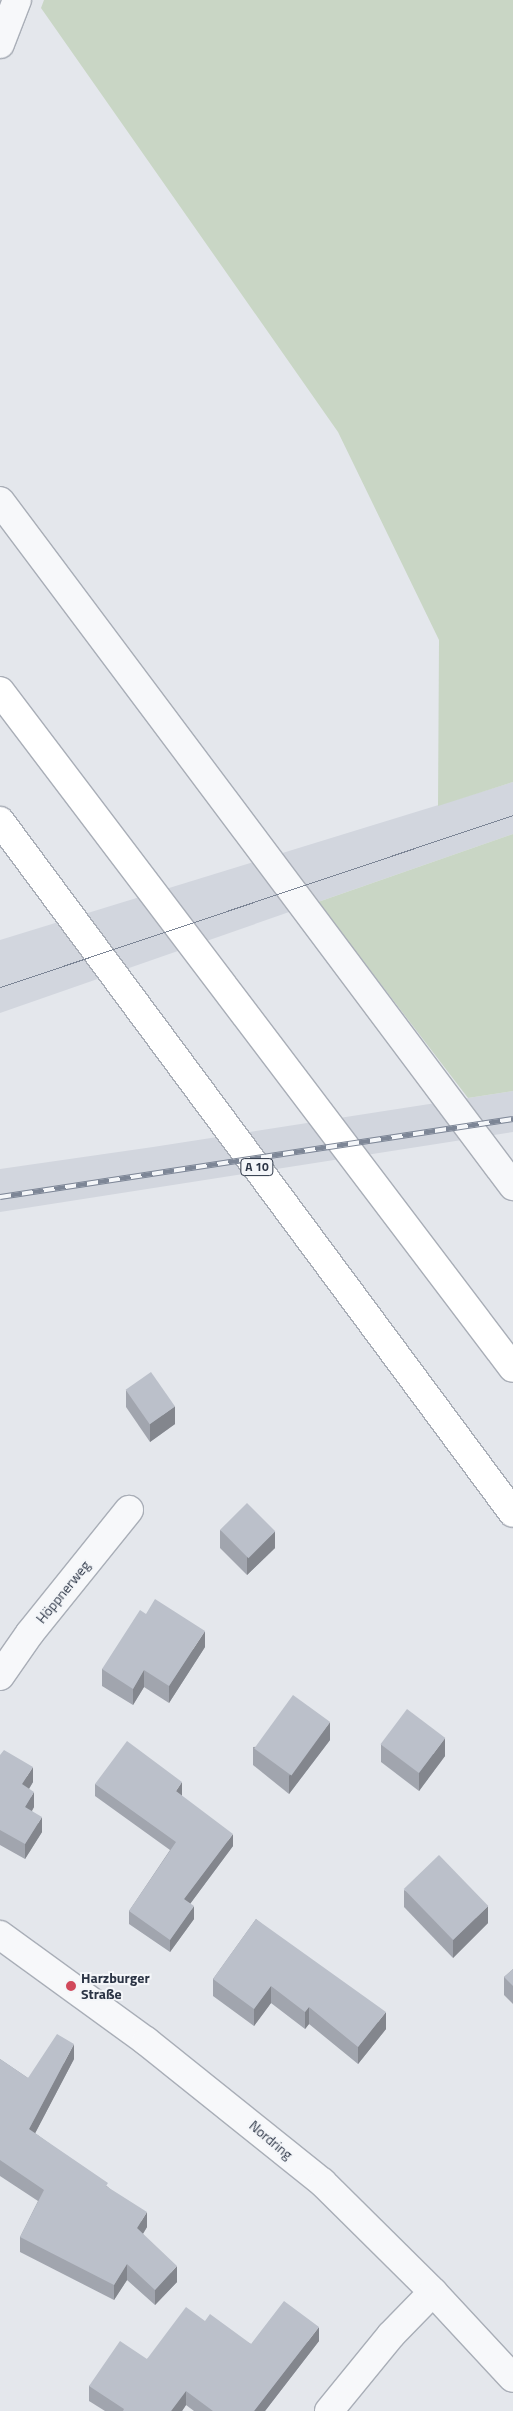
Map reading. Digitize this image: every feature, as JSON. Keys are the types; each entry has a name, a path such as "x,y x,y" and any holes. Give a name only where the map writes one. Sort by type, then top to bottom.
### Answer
{"highway":[{"path":"0,690 513,1368"},
{"name":"A 10","path":"0,821 513,1513"}],"street":[{"path":"0,44 17,0"},
{"path":"0,501 513,1186"},
{"name":"Höppnerweg","path":"0,1676 30,1633 129,1510"},
{"name":"Nordring","path":"0,1935 128,2026 240,2114 322,2182 433,2292 513,2378"},
{"path":"329,2411 390,2335 433,2292"}],"shaded area":[{"path":"513,782 513,834 0,1013 0,940"},
{"path":"513,1091 513,1132 0,1212 0,1169"}],"green space":[{"path":"44,0 513,0 513,782 438,806 439,640 338,432 41,8"},
{"path":"513,834 513,1091 468,1098 318,902"}],"building":[{"path":"151,1372 175,1406 150,1424 126,1390"},
{"path":"247,1503 275,1531 248,1558 220,1530"},
{"path":"155,1599 205,1631 169,1686 144,1670 133,1689 102,1669 140,1610 146,1614"},
{"path":"293,1695 330,1722 291,1775 254,1748"},
{"path":"407,1709 445,1738 419,1773 381,1744"},
{"path":"127,1741 182,1782 176,1791 233,1834 184,1899 194,1906 170,1940 129,1911 176,1842 95,1784"},
{"path":"4,1750 33,1767 22,1784 34,1792 25,1807 42,1817 25,1844 0,1830 0,1755"},
{"path":"439,1855 488,1906 453,1940 404,1889"},
{"path":"256,1919 386,2012 358,2047 309,2007 305,2012 271,1986 254,2009 213,1979"},
{"path":"513,1969 513,1986 504,1977"},
{"path":"57,2034 74,2044 29,2129 108,2183 106,2186 147,2212 137,2228 177,2266 155,2290 127,2264 114,2285 20,2237 44,2190 0,2160 0,2059 28,2078"},
{"path":"284,2301 319,2327 254,2411 213,2411 186,2391 171,2411 123,2411 124,2409 89,2386 120,2341 147,2359 186,2307 205,2321 210,2314 251,2344"}],"tram line":[{"path":"0,987 513,815"}],"railway":[{"path":"0,1197 513,1119"}],"place":[{"name":"Harzburger Straße","path":"71,1986"}]}
